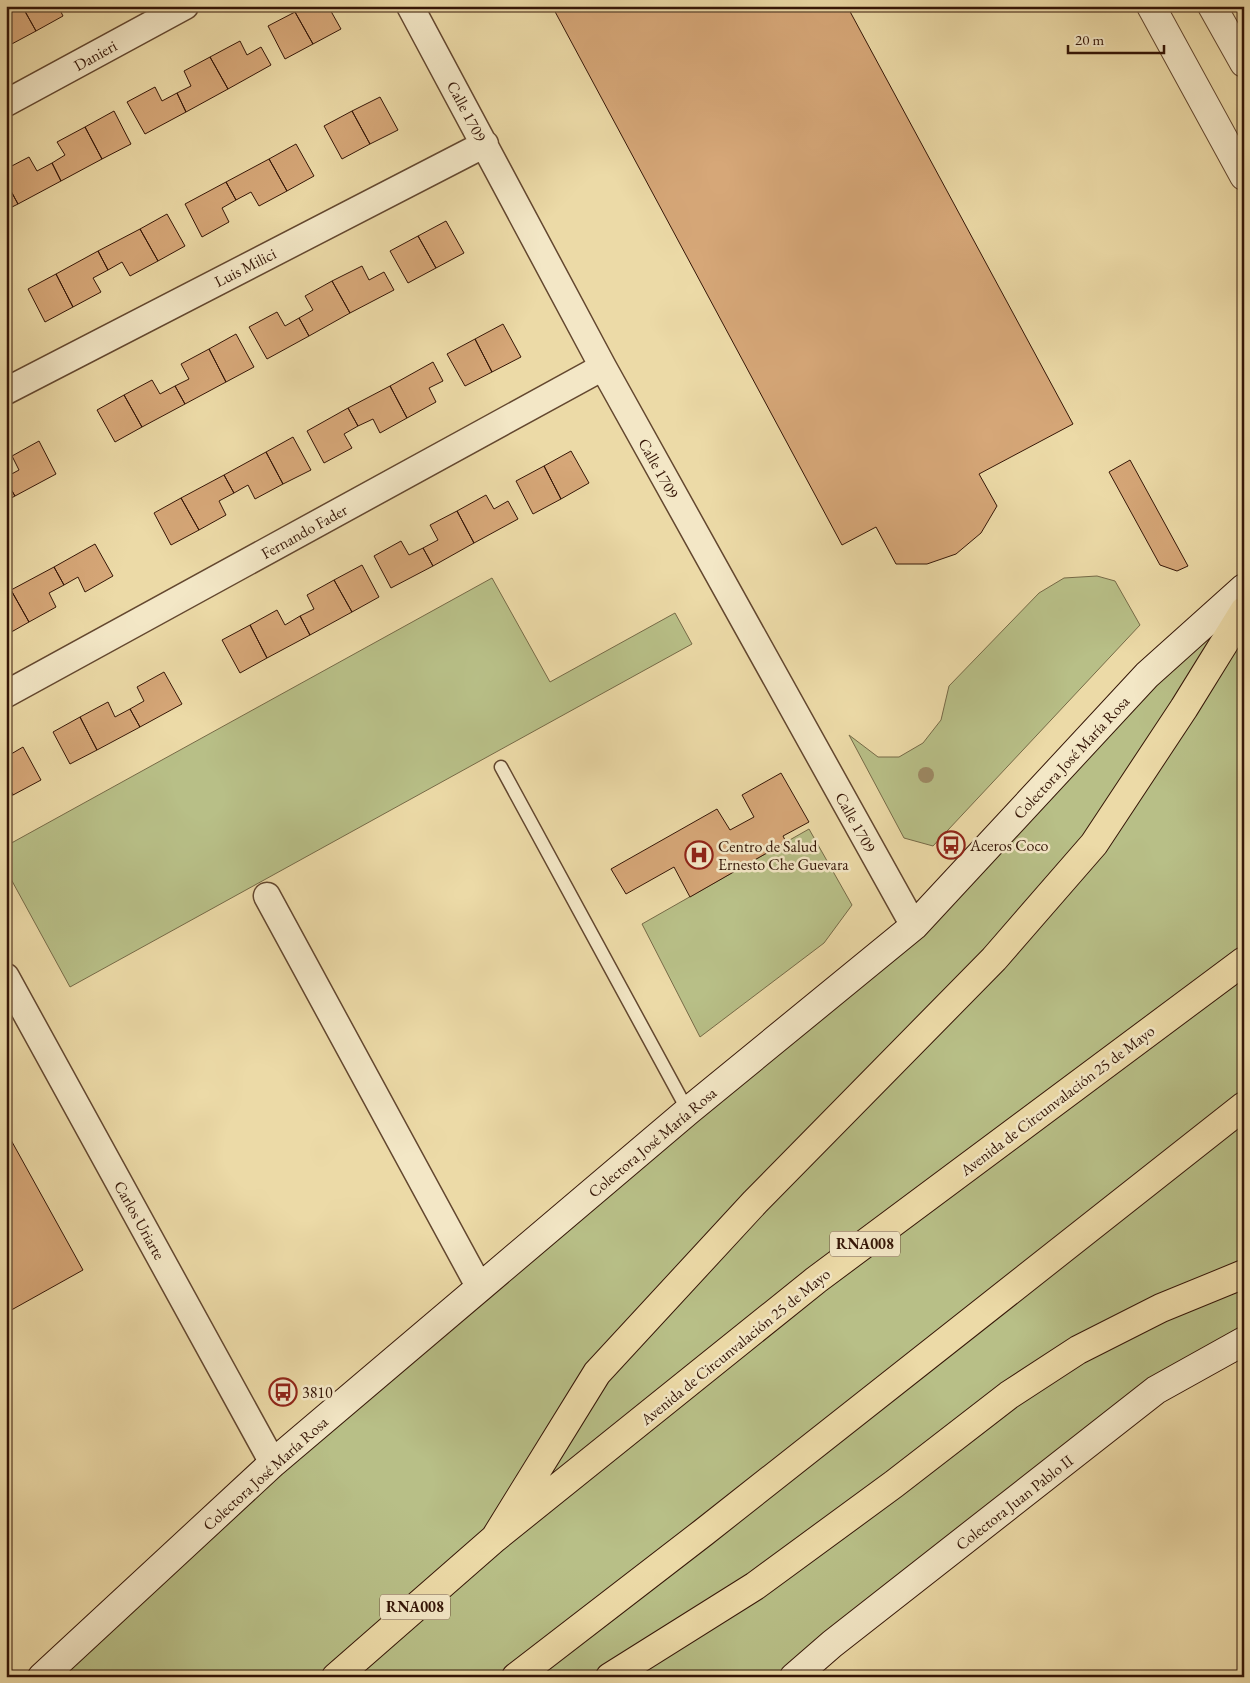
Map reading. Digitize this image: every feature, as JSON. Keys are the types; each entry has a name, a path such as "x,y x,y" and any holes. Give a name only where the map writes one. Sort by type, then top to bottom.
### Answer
{"highway":[{"path":"495,1538 598,1373 755,1202 994,959 1094,844 1184,708 1244,611"},
{"name":"Avenida de Circunvalación 25 de Mayo","path":"336,1677 495,1538 816,1280 1244,961"},
{"path":"516,1677 704,1532 1244,1106"},
{"path":"610,1677 755,1586 894,1484 1009,1394 1078,1350 1161,1308 1244,1274"}],"main road":[{"path":"1151,6 1244,176"},
{"path":"1212,6 1244,63"},
{"name":"Colectora José María Rosa","path":"42,1677 273,1463 688,1111 914,926 1147,675 1244,588"},
{"name":"Colectora Juan Pablo II","path":"794,1677 832,1644 1156,1390 1244,1341"}],"street":[{"name":"Danieri","path":"6,103 184,6"},
{"name":"Calle 1709","path":"410,6 602,367 914,926"},
{"name":"Luis Milici","path":"6,391 485,144"},
{"name":"Fernando Fader","path":"6,694 602,367"},
{"path":"267,896 480,1288"},
{"name":"Carlos Uriarte","path":"6,977 273,1463"}],"lane":[{"path":"501,767 688,1111"}],"green space":[{"path":"1097,576 1115,581 1140,625 933,846 904,838 849,735 878,757 899,757 923,743 941,720 949,686 1039,593 1064,578"},
{"path":"492,578 550,682 675,613 692,644 70,987 6,870 6,846"},
{"path":"1244,588 1244,1341 794,1677 42,1677 914,926"},
{"path":"809,829 852,905 824,943 700,1037 642,924"}],"building":[{"path":"6,6 22,6 36,31 8,46 6,43"},
{"path":"22,6 58,6 63,16 36,31"},
{"path":"305,6 328,6 341,29 313,44 295,12"},
{"path":"552,6 847,6 1073,424 979,474 997,506 981,533 956,554 927,564 896,564 876,527 842,545"},
{"path":"295,12 313,44 285,59 268,26"},
{"path":"240,41 247,55 261,47 271,65 228,89 210,57"},
{"path":"210,57 228,89 186,112 177,93 191,86 184,71"},
{"path":"155,87 162,101 177,93 186,112 145,134 127,102"},
{"path":"380,97 398,130 370,144 352,111"},
{"path":"114,111 131,144 102,159 85,127"},
{"path":"352,111 370,144 342,159 324,126"},
{"path":"85,127 102,159 61,181 52,163 65,155 57,142"},
{"path":"296,144 314,176 287,191 269,159"},
{"path":"29,157 37,171 52,163 61,181 18,204 6,182 6,169"},
{"path":"269,159 287,191 259,206 251,192 236,200 226,182"},
{"path":"6,182 18,204 6,210"},
{"path":"226,182 236,200 222,208 229,222 202,237 185,204"},
{"path":"167,214 185,246 158,261 140,229"},
{"path":"446,221 464,253 436,268 418,236"},
{"path":"140,229 158,261 130,276 122,262 108,270 98,251"},
{"path":"418,236 436,268 408,283 390,251"},
{"path":"98,251 108,270 93,278 101,292 73,307 56,274"},
{"path":"362,266 369,280 384,272 394,290 350,313 332,281"},
{"path":"56,274 73,307 45,322 28,289"},
{"path":"332,281 350,313 309,336 299,318 313,310 305,296"},
{"path":"277,312 285,326 299,318 309,336 267,359 249,327"},
{"path":"503,324 521,357 492,372 475,339"},
{"path":"236,334 254,367 226,382 209,349"},
{"path":"475,339 492,372 465,386 447,354"},
{"path":"209,349 226,382 185,404 175,386 189,379 181,364"},
{"path":"433,362 443,381 429,388 436,402 407,418 390,386"},
{"path":"152,380 160,394 175,386 185,404 142,427 124,395"},
{"path":"390,386 407,418 380,433 373,419 358,426 348,408"},
{"path":"124,395 142,427 115,442 97,410"},
{"path":"348,408 358,426 344,434 352,448 324,463 307,431"},
{"path":"293,437 311,470 283,484 266,452"},
{"path":"39,441 56,474 15,496 6,481 6,477 19,470 12,456"},
{"path":"571,451 589,483 561,499 544,466"},
{"path":"266,452 283,484 255,499 248,485 234,493 224,475"},
{"path":"1130,460 1188,566 1177,571 1160,565 1109,472"},
{"path":"544,466 561,499 533,514 516,481"},
{"path":"224,475 234,493 219,501 226,515 199,530 181,498"},
{"path":"6,481 15,496 6,501"},
{"path":"486,495 494,509 508,501 518,519 474,543 457,511"},
{"path":"181,498 199,530 171,545 154,513"},
{"path":"457,511 474,543 433,566 423,548 438,540 430,525"},
{"path":"401,541 409,555 423,548 433,566 391,588 374,556"},
{"path":"95,544 113,576 85,592 78,577 64,585 54,567"},
{"path":"362,565 379,597 352,612 334,580"},
{"path":"54,567 64,585 49,593 56,607 29,622 11,590"},
{"path":"334,580 352,612 310,635 300,616 314,609 307,595"},
{"path":"11,590 29,622 6,635 6,593"},
{"path":"277,610 285,625 300,616 310,635 267,658 250,625"},
{"path":"250,625 267,658 240,673 222,640"},
{"path":"164,672 182,704 140,727 130,709 144,701 137,687"},
{"path":"108,702 115,717 130,709 140,727 97,750 80,717"},
{"path":"80,717 97,750 70,764 53,732"},
{"path":"23,747 41,780 13,795 6,782 6,757"},
{"name":"Centro de Salud Ernesto Che Guevara","path":"781,773 809,822 783,836 786,842 690,897 674,867 626,894 611,869 717,809 730,830 754,817 742,795"},
{"path":"6,782 13,795 6,799"},
{"path":"6,1131 83,1270 6,1313"}],"place":[{"name":"Aceros Coco","path":"951,845"},
{"name":"Centro de Salud Ernesto Che Guevara","path":"699,855"},
{"name":"3810","path":"283,1392"}]}
